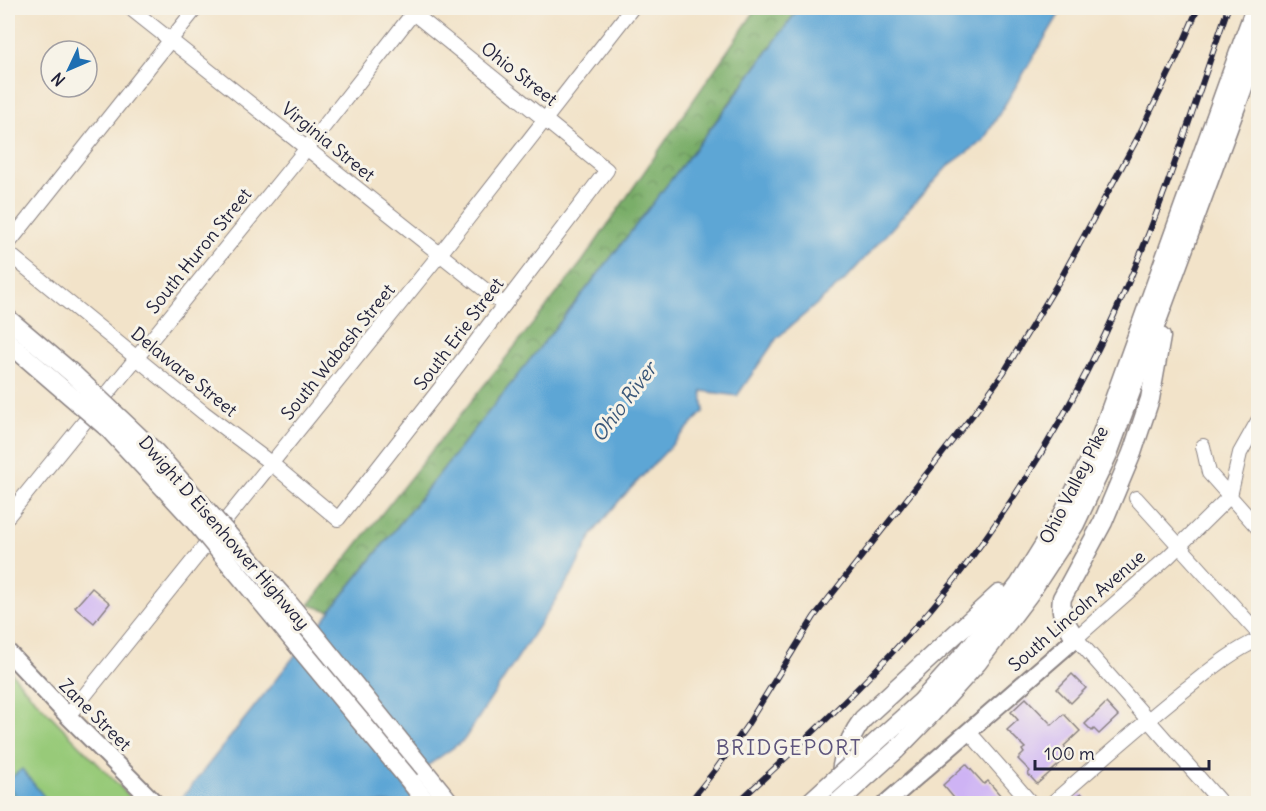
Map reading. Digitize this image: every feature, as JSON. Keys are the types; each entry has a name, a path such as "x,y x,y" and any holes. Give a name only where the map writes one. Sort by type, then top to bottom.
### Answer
{"highway":[{"path":"1249,56 1255,8"},
{"name":"Ohio Valley Pike","path":"836,804 896,750 977,663 1029,594 1075,524 1108,454 1169,290 1249,56"},
{"name":"Ohio Valley Pike","path":"808,804 921,702 967,651 1019,585 1062,516 1097,447 1249,56"},
{"path":"1076,638 1064,620 1061,610 1062,598 1103,522 1132,453 1150,399 1169,290"},
{"name":"Dwight D Eisenhower Highway","path":"8,319 73,374 155,452 285,599 451,804"},
{"name":"Dwight D Eisenhower Highway","path":"8,342 110,430 192,518 428,804"},
{"path":"841,804 839,782 842,758 856,728 920,665 989,604 1023,568 1062,516"}],"main road":[{"name":"South Lincoln Avenue","path":"885,804 1076,638"},
{"name":"Zane Street","path":"10,660 155,802"}],"street":[{"name":"Virginia Street","path":"130,8 504,305"},
{"path":"8,244 196,8"},
{"name":"South Wabash Street","path":"68,716 440,254 632,8"},
{"name":"Ohio Street","path":"412,9 607,170"},
{"name":"South Huron Street","path":"8,516 307,148 412,9"},
{"name":"South Erie Street","path":"338,519 607,170"},
{"name":"Delaware Street","path":"8,253 338,519"},
{"path":"1230,496 1240,453 1258,422"},
{"path":"1203,446 1209,473 1258,528"},
{"name":"South Lincoln Avenue","path":"1076,638 1179,546 1230,496"},
{"path":"1137,498 1258,633"},
{"path":"1076,638 1221,804"},
{"path":"1051,804 1147,720 1218,664 1258,640"},
{"path":"969,732 1032,804"}],"green space":[{"path":"757,8 799,8 627,237 330,611 309,605 582,262"},
{"path":"8,668 25,689 136,803 8,803"}],"water":[{"name":"Ohio River","path":"799,8 1063,8 983,141 948,166 845,280 777,338 737,396 702,391 704,411 619,501 593,533 573,573 464,740 403,783 415,803 177,804 599,273 731,102"},
{"path":"22,769 49,803 21,803 8,786 8,780"}],"building":[{"path":"92,588 110,603 94,623 75,607"},
{"path":"1072,674 1086,688 1071,703 1057,689"},
{"path":"1026,698 1052,725 1064,714 1080,731 1064,746 1071,754 1037,784 1028,774 1030,771 1018,759 1024,753 1022,750 1025,748 1007,730 1018,720 1011,712"},
{"path":"1106,703 1118,716 1099,734 1085,724"},
{"path":"966,764 984,784 988,781 1001,796 993,804 990,800 986,804 959,804 943,785"},
{"path":"1081,793 1091,804 1070,804"}],"railway":[{"path":"688,804 746,727 814,617 1004,372 1061,278 1137,139 1198,8"},
{"path":"736,804 821,724 903,641 953,582 1027,476 1071,402 1127,286 1168,183 1228,8"}],"district":[{"name":"BRIDGEPORT","path":"789,748"}]}
